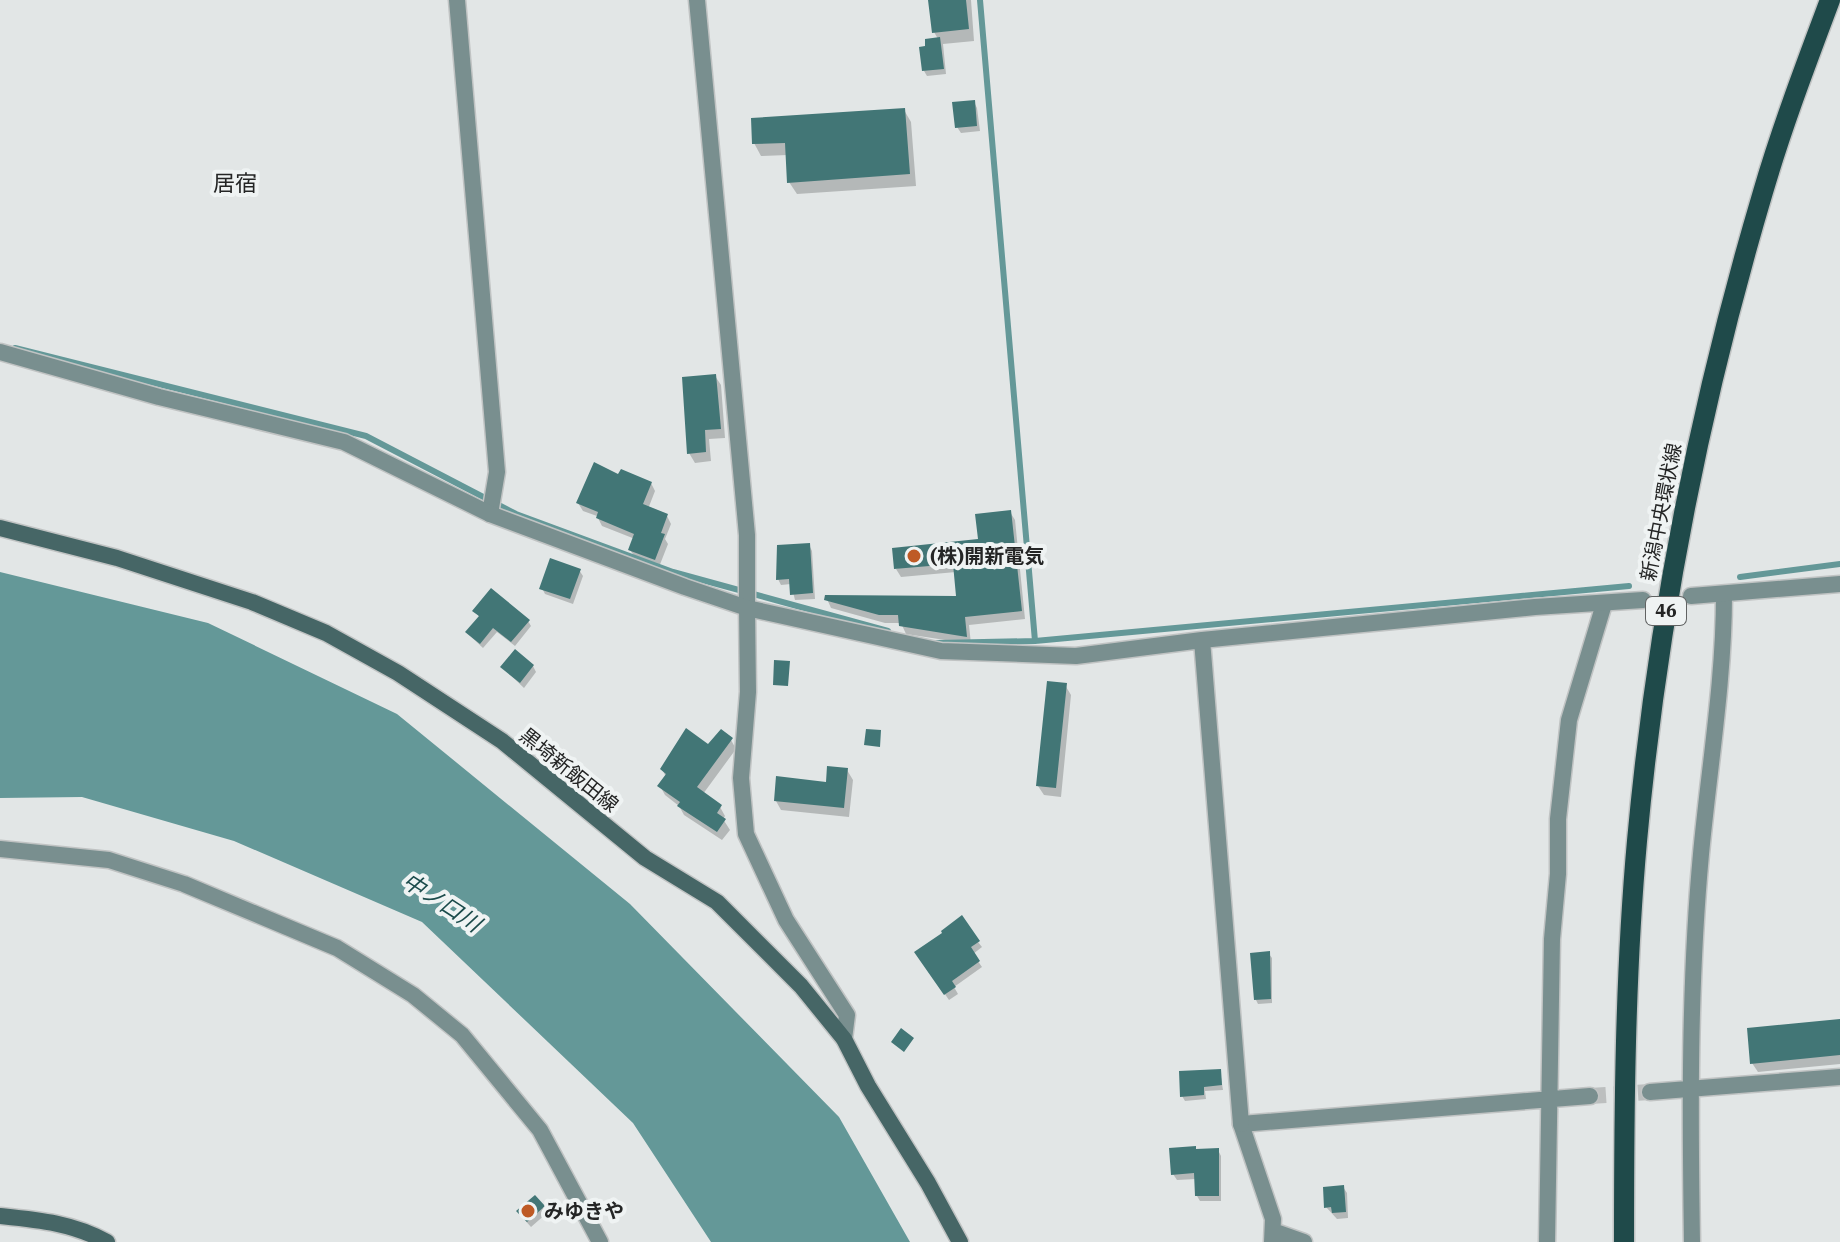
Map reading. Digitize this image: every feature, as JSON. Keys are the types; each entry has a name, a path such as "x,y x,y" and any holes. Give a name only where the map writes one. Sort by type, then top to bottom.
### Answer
{"main road":[{"name":"新潟中央環状線","path":"1624,1242 1630,933 1645,762 1664,627 1688,490 1735,293 1767,177 1830,0"},
{"name":"黒埼新飯田線","path":"0,528 117,558 252,602 326,633 398,673 502,741 645,858 717,902 801,986 844,1039 960,1242"},
{"path":"0,1216 84,1230 107,1242"}],"street":[{"path":"457,0 497,472 490,514"},
{"path":"697,0 747,535 748,692 741,778 746,834 786,920 847,1015 844,1039"},
{"path":"0,352 159,397 344,442 490,514 747,608 941,651 1076,656 1202,640 1535,607 1643,600"},
{"path":"1691,596 1840,584"},
{"path":"1692,1242 1690,1088 1693,958 1701,853 1724,649 1724,595"},
{"path":"1547,1242 1552,939 1558,874 1558,819 1569,720 1604,604"},
{"path":"1202,640 1241,1124 1273,1219 1272,1236 1304,1242"},
{"path":"0,849 109,860 184,884 337,948 413,995 462,1035 540,1130 600,1242"},
{"path":"1650,1092 1840,1077"},
{"path":"1241,1124 1590,1096"}],"water":[{"name":"中ノ口川","path":"0,572 208,623 397,714 630,904 839,1117 910,1242 711,1242 633,1123 422,922 234,841 82,797 0,798"}],"building":[{"path":"928,0 966,0 969,29 932,33"},
{"path":"940,37 944,69 922,71 919,47 925,46 925,39"},
{"path":"975,100 977,126 955,128 952,102"},
{"path":"905,108 910,174 787,183 785,143 752,144 751,118"},
{"path":"716,374 721,429 705,430 706,452 687,454 682,377"},
{"path":"594,462 618,474 621,469 652,482 643,504 668,514 661,533 665,534 655,560 628,550 634,534 596,518 598,512 576,503"},
{"path":"1011,510 1022,611 965,617 967,637 899,626 898,615 879,615 824,600 825,595 956,596 953,564 894,569 892,548 978,539 975,514"},
{"path":"810,543 813,593 790,595 789,579 776,580 777,545"},
{"path":"550,558 581,569 570,599 539,589"},
{"path":"491,588 530,620 511,642 493,628 480,644 465,632 479,616 472,611"},
{"path":"515,649 534,665 520,683 500,667"},
{"path":"774,660 790,661 788,686 773,685"},
{"path":"1047,681 1067,683 1056,788 1036,786"},
{"path":"686,728 708,744 721,729 733,738 697,787 722,805 717,813 726,819 717,832 677,806 680,802 657,786 666,774 660,769"},
{"path":"866,729 881,730 880,747 864,745"},
{"path":"827,766 848,768 844,808 774,801 776,776 826,782"},
{"path":"962,915 980,941 971,947 980,961 952,981 956,987 944,995 914,952"},
{"path":"1270,951 1271,999 1254,1000 1250,953"},
{"path":"1840,1019 1840,1055 1750,1064 1747,1028"},
{"path":"901,1028 914,1038 904,1052 891,1042"},
{"path":"1221,1069 1222,1085 1204,1087 1204,1095 1180,1097 1179,1071"},
{"path":"1196,1146 1196,1149 1219,1148 1219,1196 1195,1196 1194,1173 1171,1175 1169,1148"},
{"path":"1344,1185 1346,1212 1332,1213 1331,1207 1324,1208 1323,1187"},
{"name":"みゆきや","path":"535,1195 545,1206 527,1222 516,1211"}],"waterway":[{"path":"980,0 1035,641"},
{"path":"15,348 366,436 516,514 673,572 888,631"},
{"path":"1740,577 1840,564"},
{"path":"937,643 1035,641 1629,586"}],"tunnel":[{"path":"1590,1096 1650,1092"}],"place":[{"name":"(株)開新電気","path":"914,556"},
{"name":"みゆきや","path":"528,1211"}],"district":[{"name":"居宿","path":"235,183"}]}
